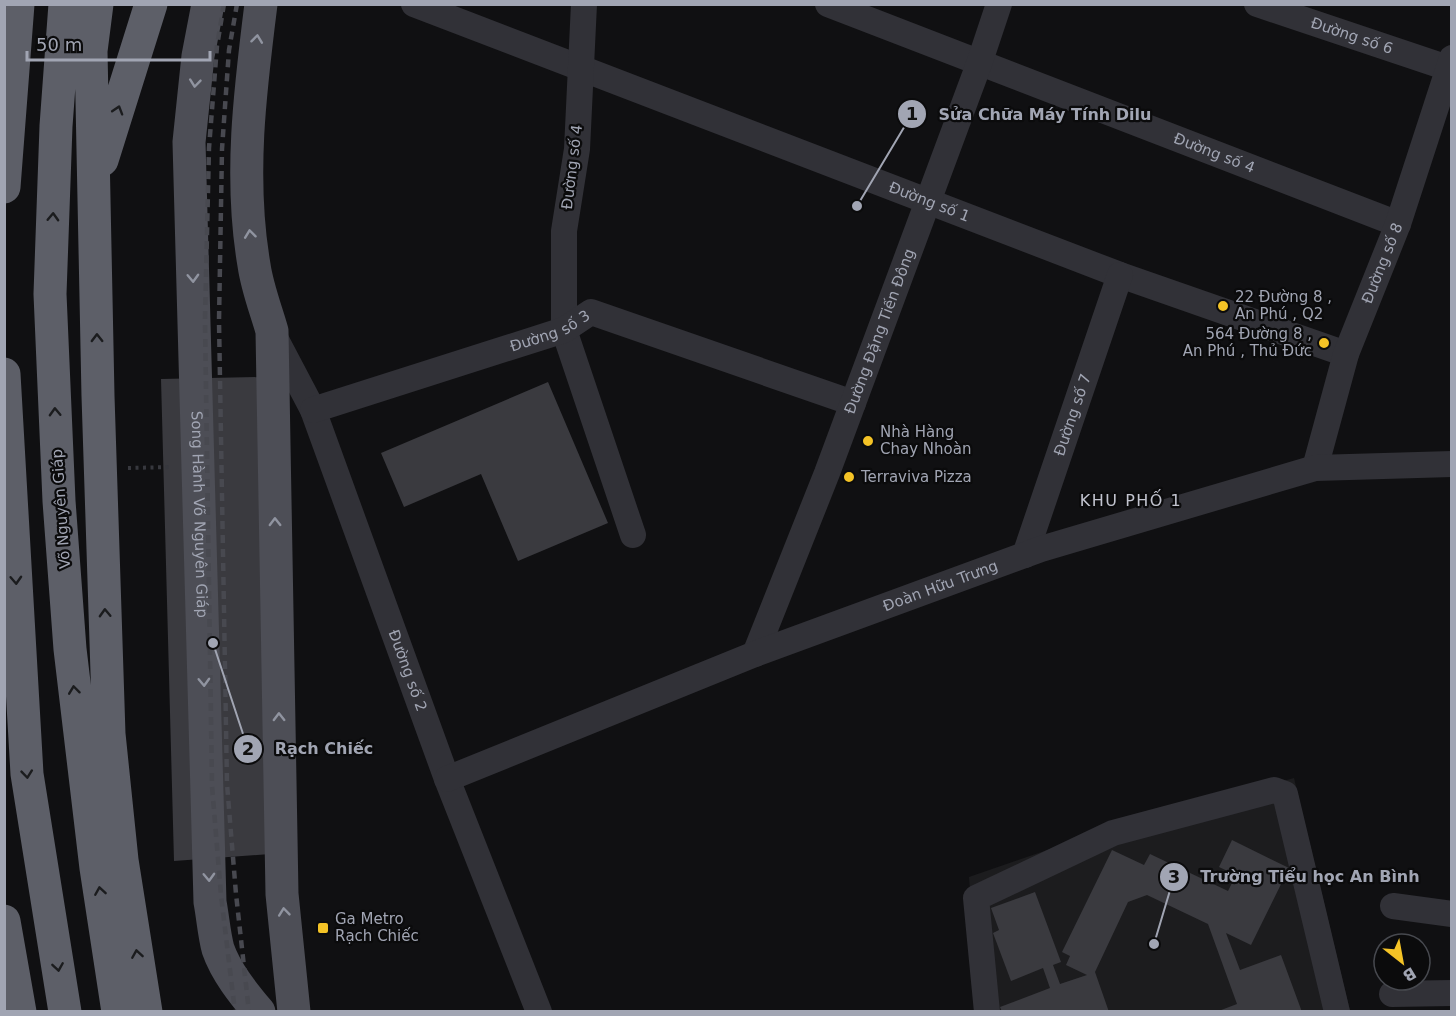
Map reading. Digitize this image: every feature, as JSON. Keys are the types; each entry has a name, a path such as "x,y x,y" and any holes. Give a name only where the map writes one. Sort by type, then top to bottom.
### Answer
{"highway":[{"path":"4,10 9,4"},
{"path":"4,187 18,4"},
{"name":"Võ Nguyên Giáp","path":"65,4 56,126 50,294 59,501 70,649 96,868 118,1011"},
{"path":"97,4 91,51 98,396 109,734 122,860 146,1011"},
{"path":"50,294 67,273 151,4"},
{"path":"52,333 98,396"},
{"path":"4,374 27,774 65,1011"},
{"path":"4,921 20,1011"}],"main road":[{"name":"Song Hành Võ Nguyên Giáp","path":"208,4 198,56 189,142 209,891 218,946 223,960 249,1000"},
{"path":"261,4 246,143 247,204 254,267 272,331 282,894 294,1011"},
{"path":"249,1000 277,978 289,959"}],"street":[{"name":"Đường số 1","path":"414,4 580,70 1120,275 1346,354"},
{"name":"Đường số 4","path":"584,4 577,149 564,231 564,330 633,535"},
{"name":"Đường số 4","path":"828,4 1398,224"},
{"name":"Đường Đặng Tiến Đông","path":"755,654 827,473 980,64 999,4"},
{"name":"Đường số 6","path":"1257,4 1450,63"},
{"name":"Đường số 8","path":"1315,468 1346,354 1398,224 1450,63"},
{"name":"Đường số 7","path":"1025,555 1120,275"},
{"name":"Đường số 3","path":"313,410 564,330 591,312 853,403"},
{"name":"Đường số 2","path":"272,331 313,410 447,779 539,1011"},
{"name":"Đoàn Hữu Trưng","path":"447,779 755,654 1025,555 1315,468 1452,464"},
{"path":"987,1011 976,898 1113,833 1274,790 1285,794 1337,1011"},
{"path":"1393,906 1452,914"},
{"path":"1392,994 1452,993"}],"shaded area":[{"path":"1294,778 1350,1011 979,1011 969,877 1111,828"}],"building":[{"path":"261,377 270,854 174,861 161,379"},
{"path":"548,382 608,523 518,561 481,474 404,507 381,453"},
{"path":"1232,840 1289,868 1251,945 1226,933 1240,970 1281,955 1302,1012 1216,1012 1237,1004 1208,924 1147,895 1128,902 1095,972 1109,1012 1002,1012 1000,1007 1050,988 1043,968 1011,981 993,933 999,930 991,908 1035,892 1061,962 1053,965 1060,984 1087,975 1066,965 1070,956 1062,952 1112,850 1144,865 1150,854 1228,891 1236,875 1219,867"}],"railway":[{"path":"224,4 217,46 209,148 205,321 212,786 221,895 235,1012"},
{"path":"237,4 229,50 222,149 219,321 227,784 249,1012"}],"place":[{"name":"Sửa Chữa Máy Tính Dilu","path":"857,206"},
{"name":"22 Đường 8 , An Phú , Q2","path":"1223,306"},
{"name":"564 Đường 8 , An Phú , Thủ Đức","path":"1324,343"},
{"name":"Nhà Hàng Chay Nhoàn","path":"868,441"},
{"name":"Terraviva Pizza","path":"849,477"},
{"name":"Rạch Chiếc","path":"213,643"},
{"name":"Ga Metro Rạch Chiếc","path":"323,928"},
{"name":"Trường Tiểu học An Bình","path":"1154,944"}],"district":[{"name":"KHU PHỐ 1","path":"1131,500"}]}
